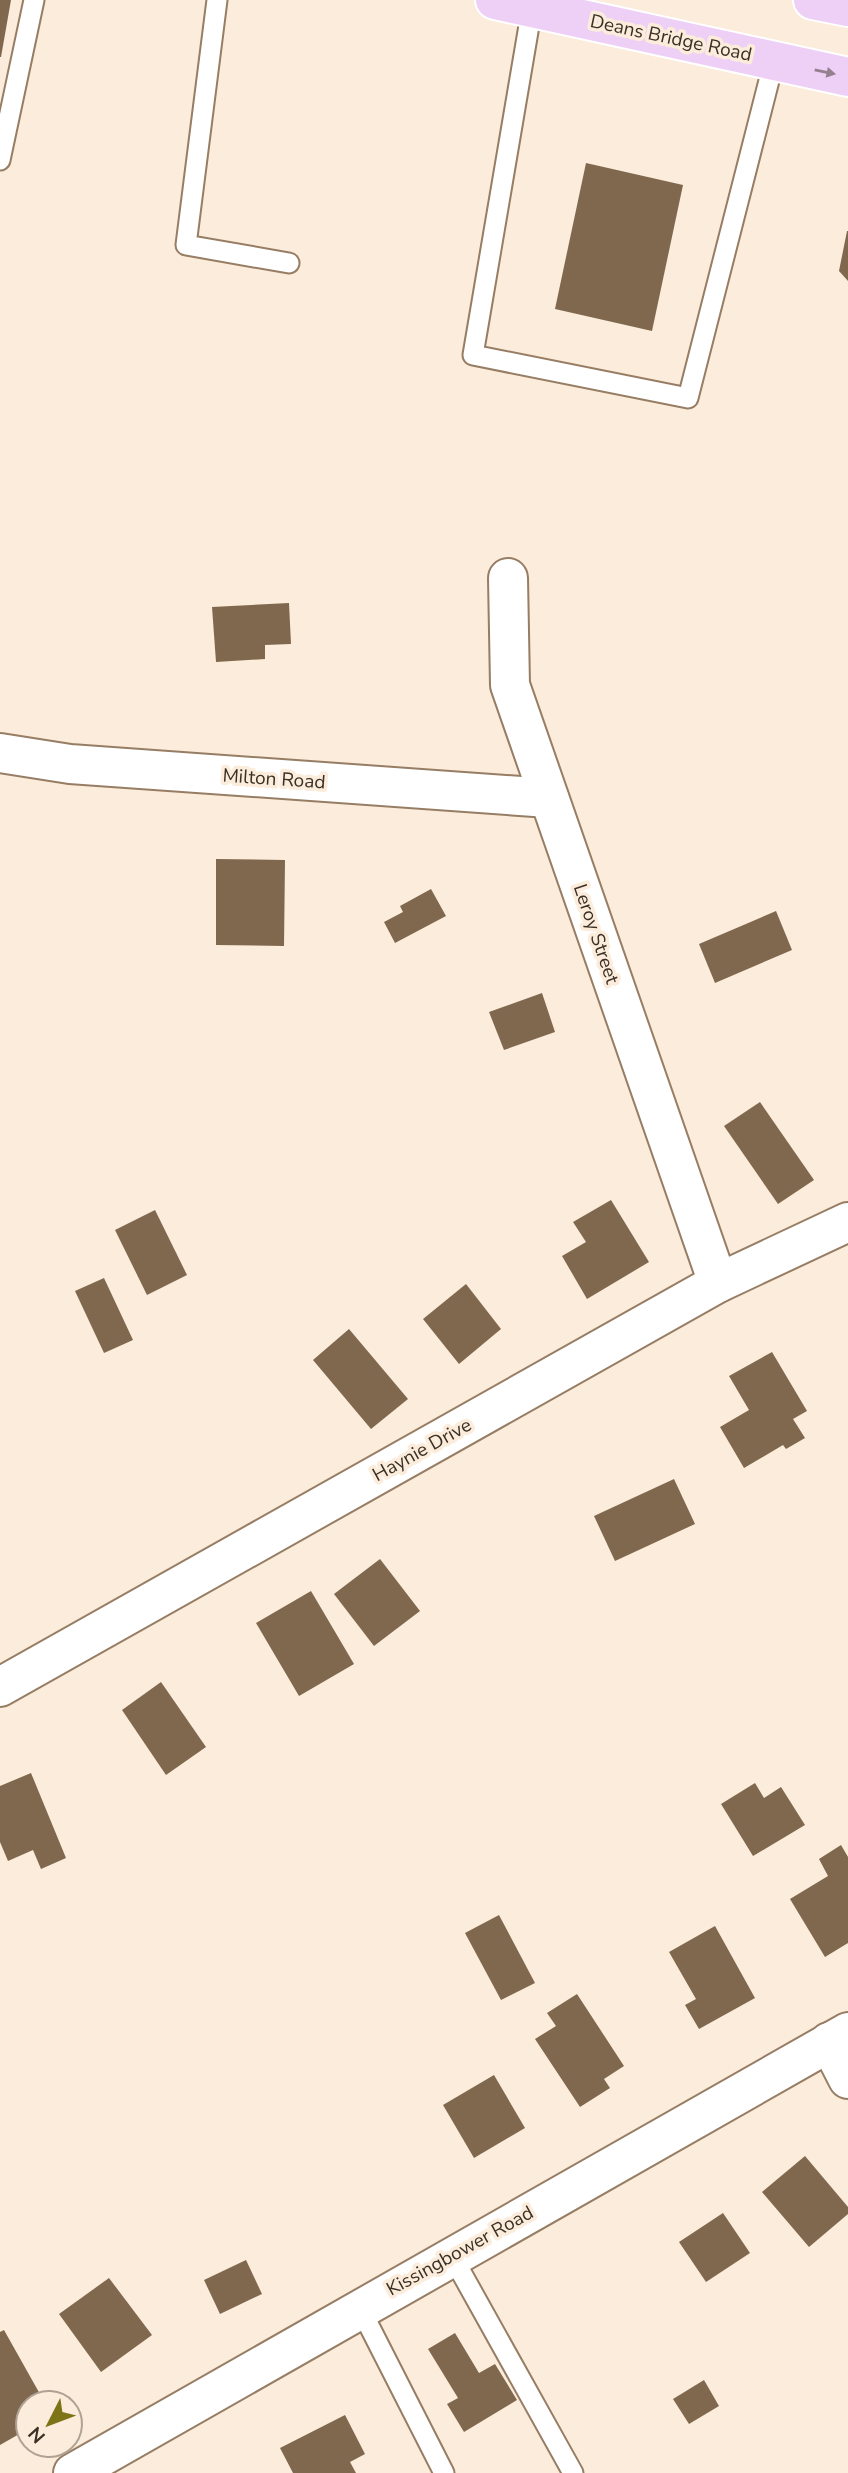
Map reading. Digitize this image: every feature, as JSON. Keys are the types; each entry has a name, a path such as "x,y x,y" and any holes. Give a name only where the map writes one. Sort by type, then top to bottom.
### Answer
{"main road":[{"name":"Deans Bridge Road","path":"495,0 848,77"},
{"path":"813,0 848,7"}],"street":[{"name":"Leroy Street","path":"508,578 510,685 718,1283"},
{"name":"Milton Road","path":"0,753 70,764 550,798"},
{"name":"Haynie Drive","path":"0,1686 718,1283 848,1223"},
{"path":"839,2037 848,2079"},
{"name":"Kissingbower Road","path":"73,2473 839,2037"}],"lane":[{"path":"0,160 34,0"},
{"path":"217,0 186,244 289,263"},
{"path":"532,8 473,355 688,398 774,61"},
{"path":"452,2256 573,2473"},
{"path":"360,2308 444,2473"}],"building":[{"path":"0,0 11,0 1,57 0,57"},
{"path":"586,163 683,185 652,331 555,309"},
{"path":"848,231 848,281 839,271"},
{"path":"289,603 291,644 265,645 265,659 216,662 212,607"},
{"path":"216,859 285,860 284,946 216,945"},
{"path":"431,889 446,916 395,943 384,922 403,912 400,906"},
{"path":"776,911 792,950 715,983 699,944"},
{"path":"542,993 555,1032 504,1050 489,1012"},
{"path":"760,1102 814,1180 778,1204 724,1126"},
{"path":"611,1200 649,1262 587,1299 562,1256 586,1242 573,1222"},
{"path":"155,1210 187,1275 147,1295 115,1230"},
{"path":"104,1278 133,1340 104,1353 75,1291"},
{"path":"466,1284 501,1329 459,1364 423,1319"},
{"path":"349,1329 408,1399 371,1429 313,1360"},
{"path":"772,1352 807,1411 793,1419 805,1438 786,1449 783,1445 744,1468 720,1427 749,1410 729,1376"},
{"path":"674,1479 695,1524 615,1561 594,1516"},
{"path":"380,1559 420,1611 374,1646 334,1594"},
{"path":"311,1591 354,1664 299,1696 256,1623"},
{"path":"161,1682 206,1747 166,1775 122,1710"},
{"path":"31,1773 66,1858 41,1869 33,1850 8,1861 0,1842 0,1786"},
{"path":"755,1783 764,1798 781,1787 805,1825 753,1856 721,1804"},
{"path":"841,1845 848,1857 848,1943 825,1957 790,1899 828,1876 819,1859"},
{"path":"499,1915 535,1983 501,2000 465,1933"},
{"path":"715,1926 755,1998 699,2029 685,2005 696,1999 669,1952"},
{"path":"577,1994 624,2066 604,2079 610,2088 580,2107 535,2039 556,2026 547,2013"},
{"path":"494,2075 525,2128 474,2158 443,2105"},
{"path":"805,2156 848,2207 848,2214 809,2247 762,2192"},
{"path":"723,2213 750,2253 706,2282 679,2242"},
{"path":"246,2260 262,2294 220,2314 204,2280"},
{"path":"109,2278 152,2335 101,2372 59,2314"},
{"path":"4,2330 37,2389 14,2389 14,2437 0,2445 0,2332"},
{"path":"455,2333 479,2373 495,2364 517,2400 464,2432 447,2404 458,2398 428,2349"},
{"path":"704,2380 719,2406 689,2424 673,2399"},
{"path":"345,2415 365,2454 350,2462 356,2473 293,2473 280,2448"}]}
